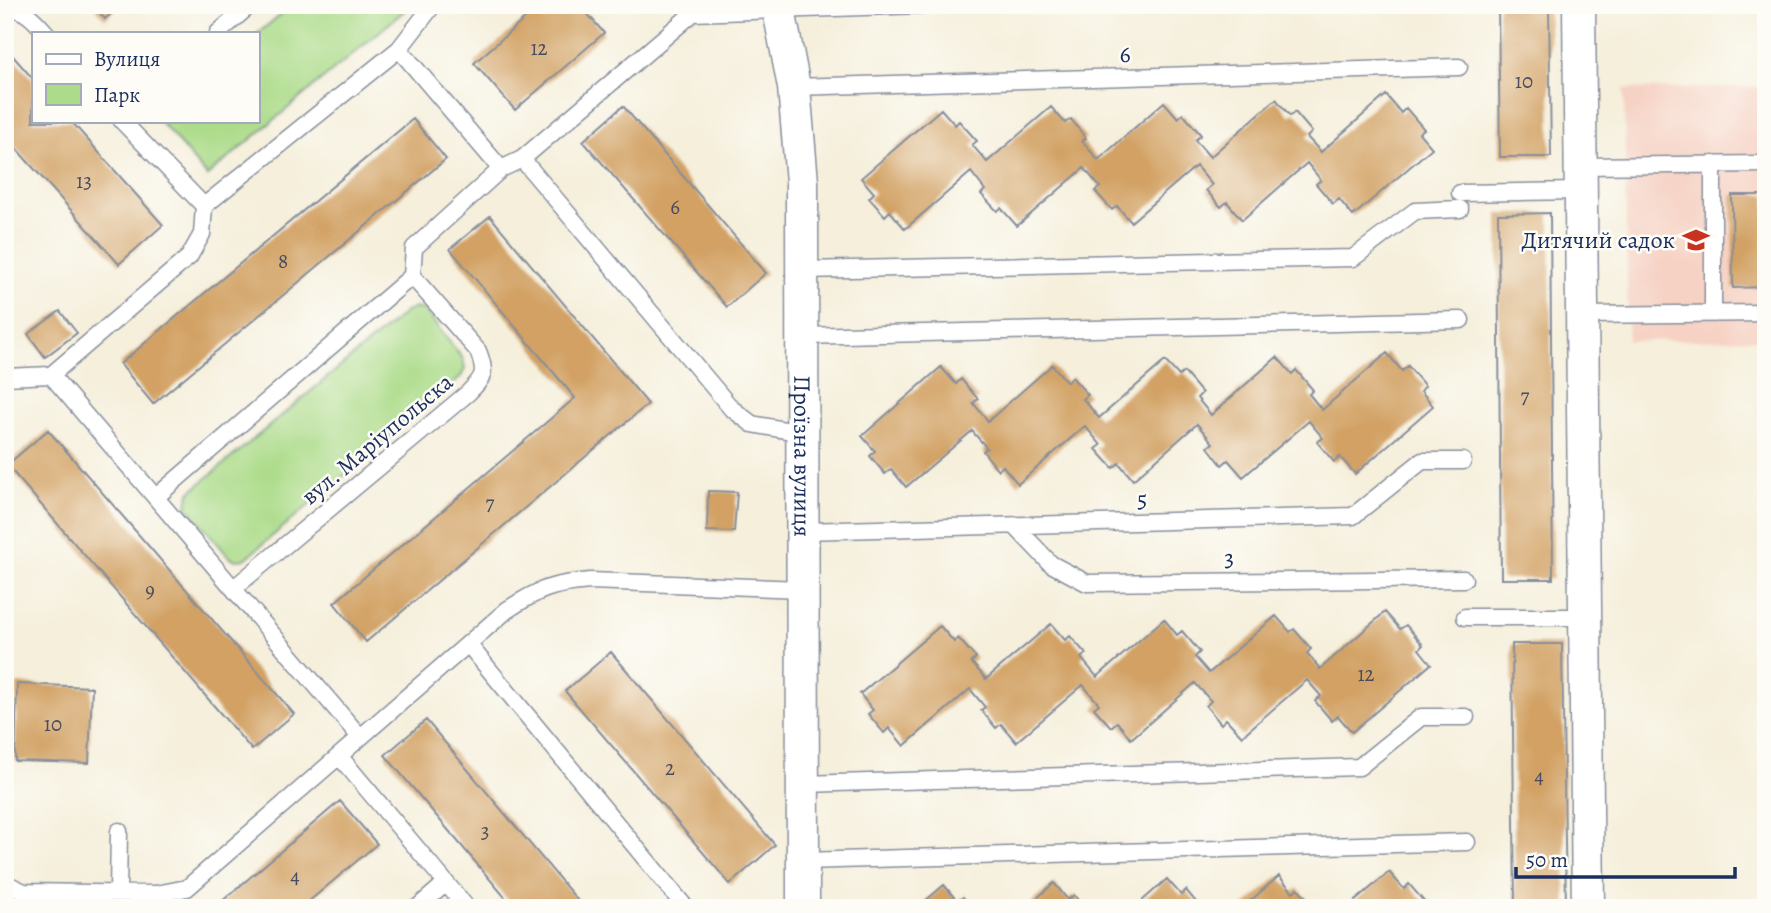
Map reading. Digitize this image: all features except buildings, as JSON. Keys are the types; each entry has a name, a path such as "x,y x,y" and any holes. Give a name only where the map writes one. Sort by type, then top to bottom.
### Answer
{"street":[{"path":"1579,5 1588,908"},
{"name":"Проїзна вулиця","path":"779,7 794,87 802,182 803,908"}],"lane":[{"path":"219,32 250,5"},
{"path":"5,377 51,375 189,257 202,234 204,206 398,48 433,5"},
{"path":"156,497 412,276 414,248 501,169 522,159 690,9 922,5"},
{"path":"5,7 14,7 33,18 45,32"},
{"path":"398,48 501,169"},
{"name":"6","path":"794,87 1459,67"},
{"path":"123,122 204,206"},
{"path":"522,159 731,408 752,424 802,432"},
{"path":"1713,164 1713,314"},
{"path":"803,270 1353,258 1415,211 1581,178 1713,164 1766,164"},
{"name":"вул. Маріупольска","path":"234,588 468,393 481,379 484,367 478,351 412,276"},
{"path":"1583,315 1766,313"},
{"path":"802,336 1461,320"},
{"path":"51,375 360,737"},
{"name":"5","path":"803,531 1353,516 1422,461 1463,461"},
{"name":"3","path":"1015,526 1051,564 1087,583 1464,579"},
{"path":"24,892 156,894 187,888 507,610 536,591 561,583 590,582 803,589"},
{"path":"1465,617 1585,617"},
{"path":"468,644 685,908"},
{"path":"803,784 1359,767 1421,717 1466,717"},
{"path":"340,757 467,908"},
{"path":"117,893 120,831"},
{"path":"803,861 1467,842"},
{"path":"5,883 24,892 39,908"},
{"path":"417,908 446,883"}],"shaded area":[{"name":"Дитячий садок","path":"1766,87 1766,339 1628,341 1624,89"}],"green space":[{"path":"292,5 410,6 207,176 161,122 259,122 259,32"},
{"path":"415,308 424,310 463,359 465,369 460,378 245,559 236,560 229,557 187,507 189,493 407,311"}],"place":[{"name":"Дитячий садок","path":"1696,240"}]}
